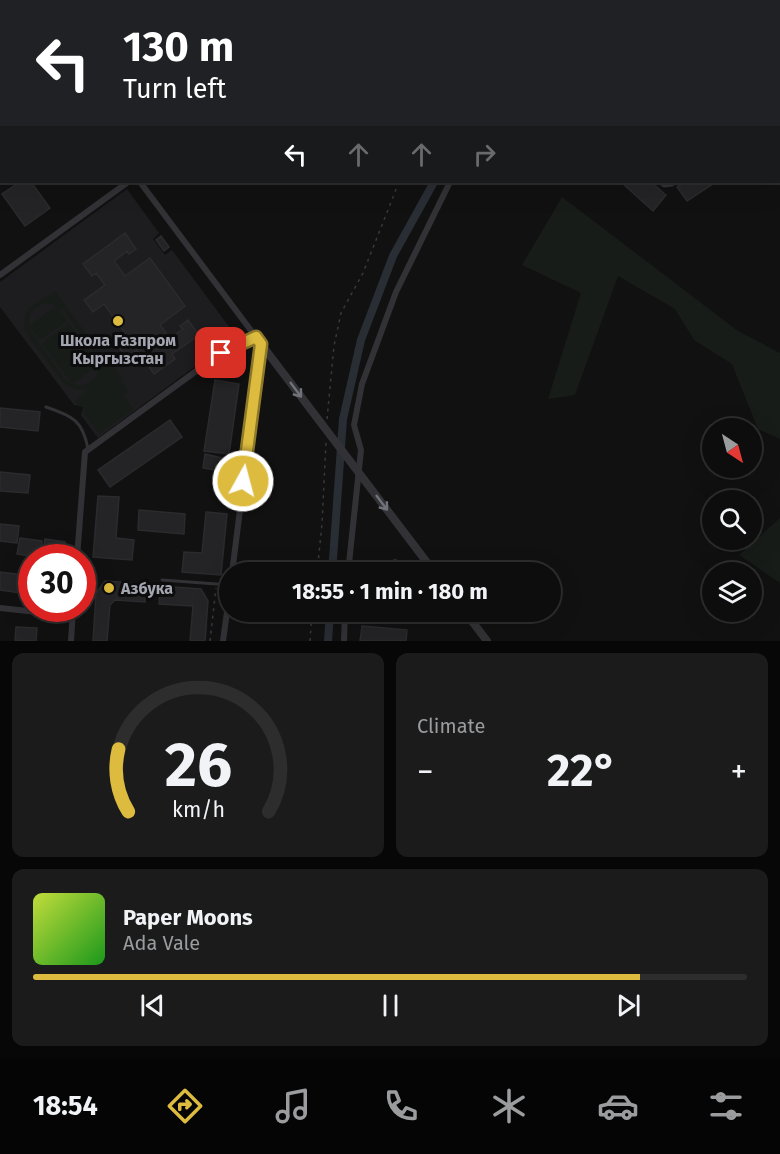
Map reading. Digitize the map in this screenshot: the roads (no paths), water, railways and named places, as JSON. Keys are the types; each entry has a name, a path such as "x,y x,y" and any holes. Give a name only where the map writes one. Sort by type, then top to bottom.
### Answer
{"street":[{"path":"0,274 127,183"},
{"path":"141,183 427,562"},
{"path":"349,562 361,450 354,425 362,384 396,292 450,183"},
{"path":"78,544 85,452 221,353 259,340"},
{"path":"233,562 259,340"},
{"path":"0,608 18,609"},
{"path":"71,641 72,622"},
{"path":"223,641 226,622"},
{"path":"344,641 345,622"},
{"path":"473,622 487,641"}],"lane":[{"path":"660,183 664,186 675,183"},
{"path":"46,408 63,413 79,423 85,433 88,449"},
{"path":"162,580 219,584"}],"waterway":[{"path":"333,562 343,419 361,340 393,256 433,183"},
{"path":"328,641 329,622"}],"place":[{"name":"Школа Газпром Кыргызстан","path":"118,321"},
{"name":"Азбука","path":"109,588"}]}
